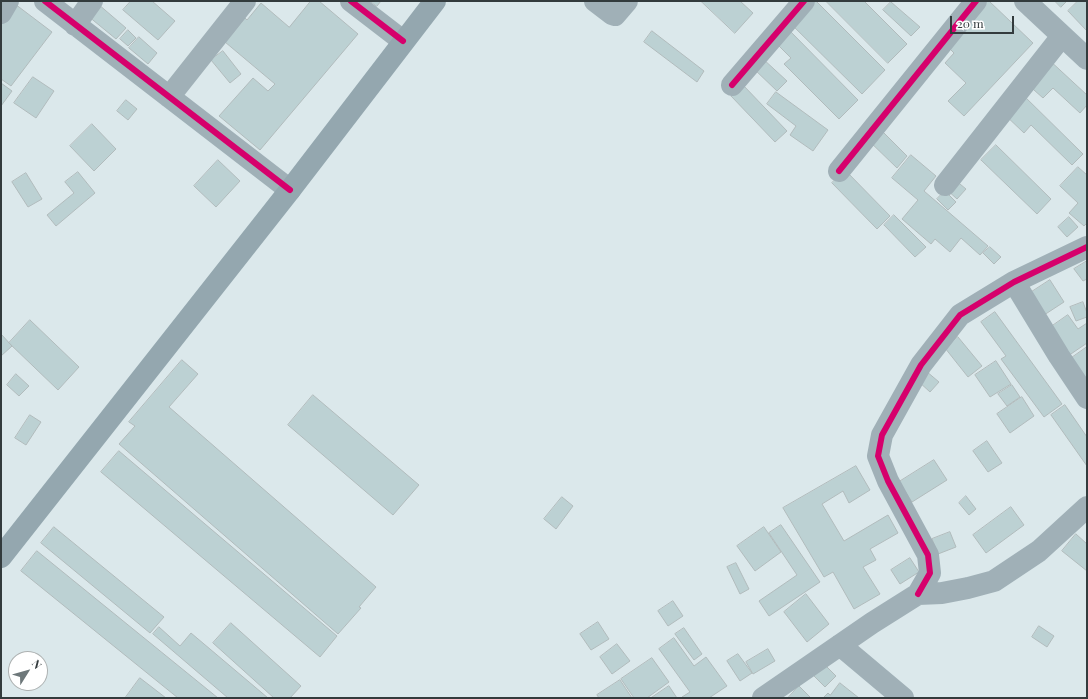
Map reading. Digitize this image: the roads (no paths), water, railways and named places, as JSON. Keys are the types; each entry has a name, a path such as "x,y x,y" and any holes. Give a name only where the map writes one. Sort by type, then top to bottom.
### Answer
{"main road":[{"path":"1,557 290,190 435,1"}],"street":[{"path":"1,13 8,1"},
{"path":"45,1 290,190"},
{"path":"75,25 92,1"},
{"path":"169,97 245,1"},
{"path":"351,1 403,41"},
{"path":"595,1 615,15 627,1"},
{"path":"732,85 804,1"},
{"path":"839,171 976,1"},
{"path":"1024,1 1087,59"},
{"path":"945,185 1062,36"},
{"path":"763,698 872,623 918,594 930,573 928,555 888,481 878,456 882,435 921,365 960,315 1014,282 1087,246"},
{"path":"1014,282 1059,356 1087,398"},
{"path":"918,594 942,593 994,581 1039,550 1087,508"},
{"path":"840,645 904,698"}]}
